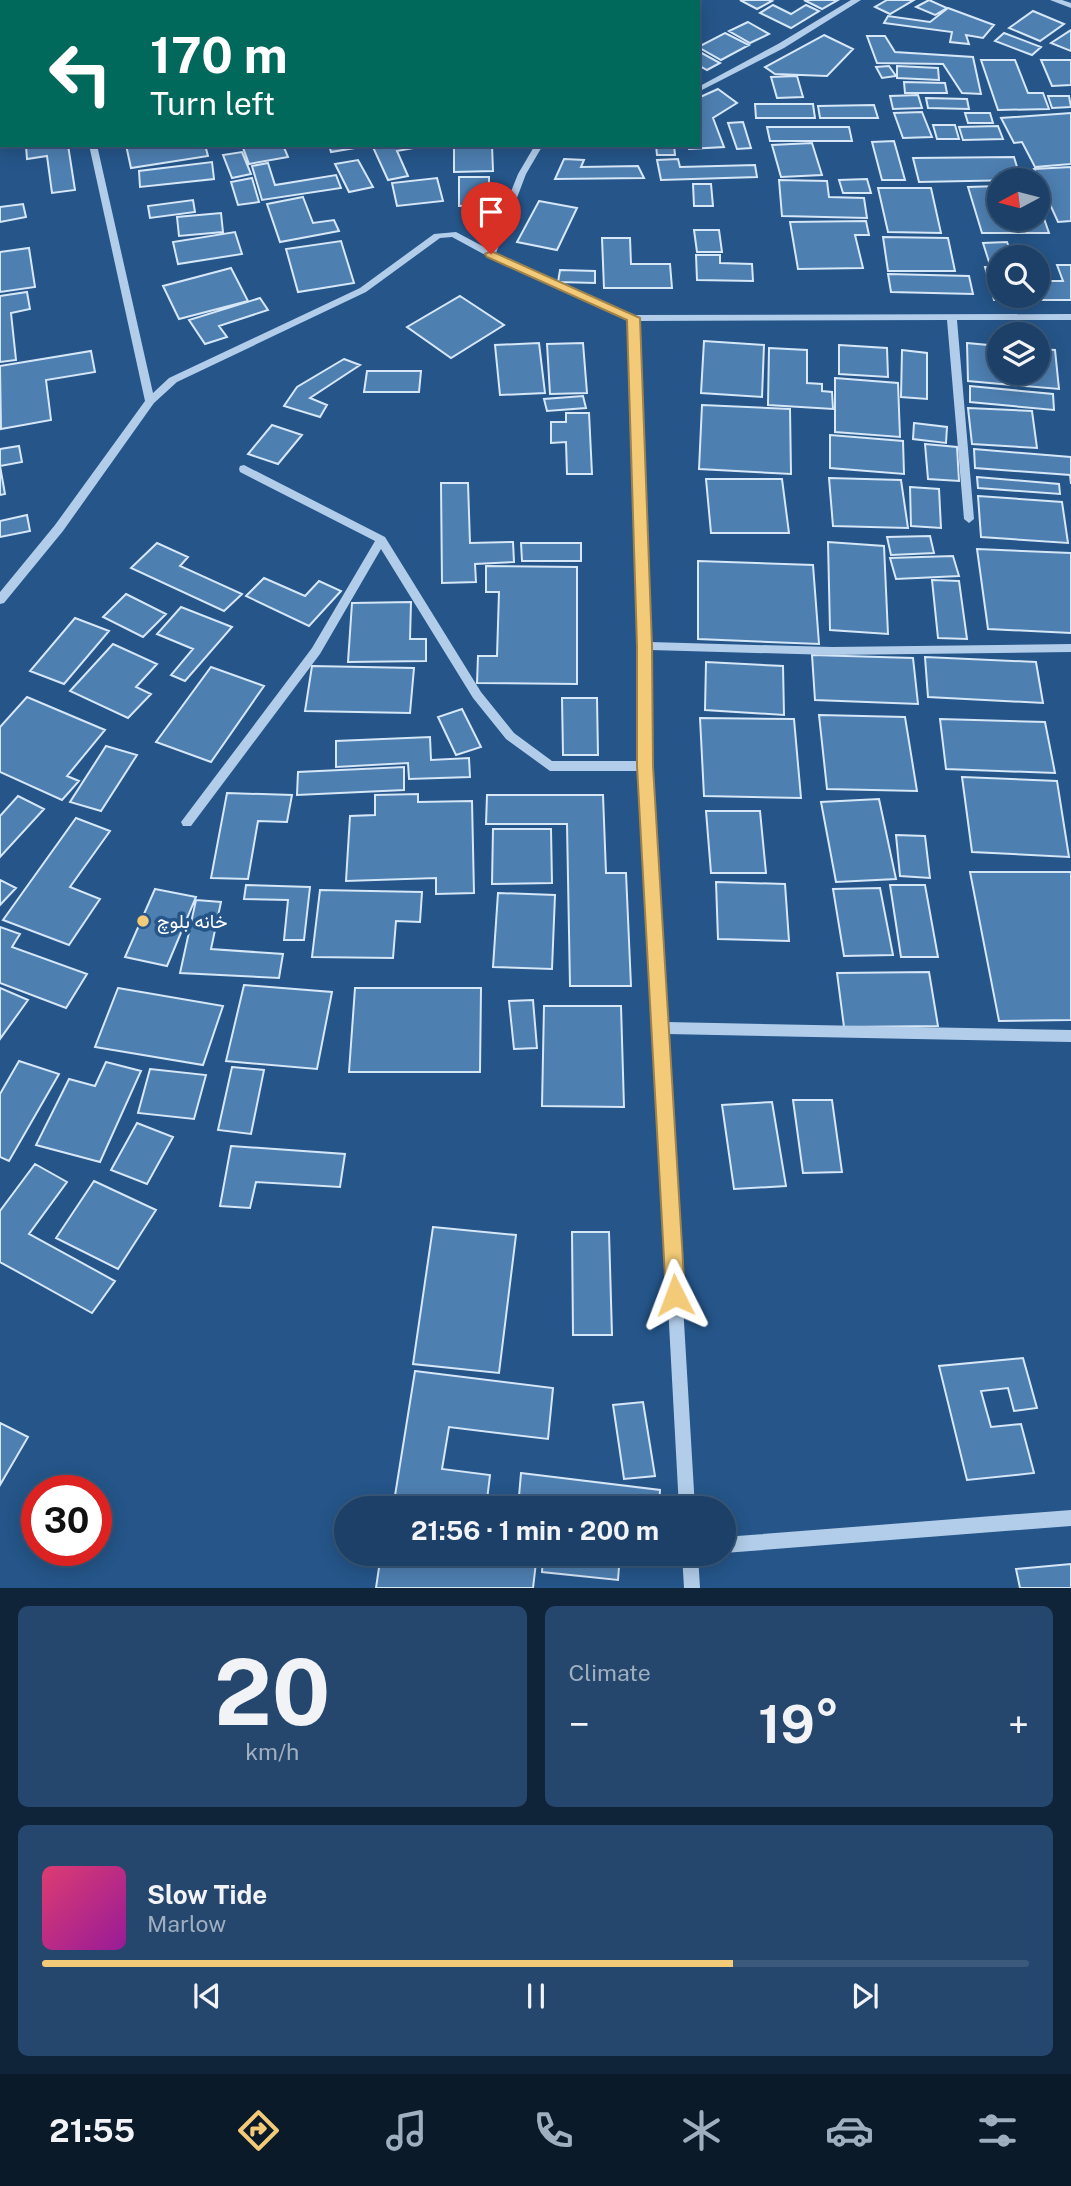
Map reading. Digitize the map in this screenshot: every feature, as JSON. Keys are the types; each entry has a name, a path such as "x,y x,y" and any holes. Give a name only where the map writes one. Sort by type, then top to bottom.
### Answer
{"street":[{"path":"700,89 781,46 858,0"},
{"path":"1054,0 1071,6"},
{"path":"93,147 150,401"},
{"path":"491,254 522,174 538,147"},
{"path":"0,600 59,528 150,401 173,380 363,290 437,236 453,234 491,254 634,318 1071,317"},
{"path":"952,317 969,519"},
{"path":"634,318 645,646 645,766 686,1496"},
{"path":"244,469 381,540 477,695 510,736 550,766 645,766"},
{"path":"187,822 316,651 381,540"},
{"path":"645,646 832,651 1071,648"},
{"path":"660,1028 1071,1036"},
{"path":"736,1544 1071,1518"},
{"path":"691,1566 692,1587"}],"building":[{"path":"740,0 769,0 772,1 757,9"},
{"path":"804,0 838,0 822,9"},
{"path":"887,0 914,0 890,14 875,7"},
{"path":"929,0 947,8 935,15 916,7"},
{"path":"773,5 791,14 806,5 819,11 791,28 760,13"},
{"path":"948,8 994,25 983,38 966,35 969,44 950,42 952,32 884,23 888,16 930,22"},
{"path":"1033,11 1064,24 1040,41 1009,28"},
{"path":"748,22 769,34 750,43 729,31"},
{"path":"1071,30 1071,51 1051,43"},
{"path":"725,33 749,45 721,60 700,46"},
{"path":"1004,33 1041,47 1032,55 995,41"},
{"path":"824,35 853,49 827,76 775,74 765,67"},
{"path":"867,36 885,36 895,52 973,57 981,94 962,93 943,64 877,63"},
{"path":"700,52 720,63 707,70 700,66"},
{"path":"981,60 1015,60 1028,93 1043,93 1049,109 998,110"},
{"path":"1041,60 1071,60 1071,85 1052,86"},
{"path":"889,66 896,76 882,78 876,67"},
{"path":"897,66 938,68 939,80 897,78"},
{"path":"797,76 803,97 777,98 771,77"},
{"path":"904,82 945,83 947,93 905,93"},
{"path":"718,89 737,103 713,118 724,147 689,149 688,147 700,147 700,97"},
{"path":"918,95 922,108 893,109 890,96"},
{"path":"1048,96 1069,96 1071,107 1052,108"},
{"path":"926,98 967,99 969,109 928,108"},
{"path":"755,104 813,104 815,118 756,118"},
{"path":"874,105 878,118 820,118 818,106"},
{"path":"922,112 932,137 903,138 894,113"},
{"path":"965,113 990,113 993,123 968,123"},
{"path":"1071,113 1071,164 1035,167 1022,142 1014,143 1001,118"},
{"path":"743,122 751,148 737,149 728,123"},
{"path":"933,125 955,125 959,139 937,139"},
{"path":"998,126 1003,139 963,140 959,127"},
{"path":"767,127 849,127 852,141 770,141"},
{"path":"894,141 905,180 882,180 872,142"},
{"path":"812,143 822,175 781,177 772,145"},
{"path":"26,147 68,147 75,190 52,193 47,156 27,159"},
{"path":"126,147 206,147 208,156 131,168"},
{"path":"243,147 284,147 288,157 249,164"},
{"path":"330,147 361,147 331,152"},
{"path":"373,147 419,147 397,151 408,176 388,180"},
{"path":"454,147 492,147 493,171 454,172"},
{"path":"656,147 674,147 675,155 657,155"},
{"path":"242,152 251,174 232,178 223,155"},
{"path":"1014,157 1017,168 987,168 987,181 919,182 913,158"},
{"path":"564,159 584,160 581,167 638,166 644,178 555,179"},
{"path":"678,159 680,167 755,165 757,177 661,180 657,160"},
{"path":"358,160 373,187 349,192 335,164"},
{"path":"212,162 214,179 140,187 139,171"},
{"path":"268,163 275,185 336,175 341,188 262,200 252,166"},
{"path":"1071,167 1071,221 1058,222 1050,204 1050,168"},
{"path":"459,177 489,177 489,205 459,206"},
{"path":"252,178 259,202 238,205 231,182"},
{"path":"437,178 443,201 397,206 392,183"},
{"path":"867,179 871,193 843,193 839,180"},
{"path":"779,180 827,181 829,197 864,198 867,218 782,216"},
{"path":"693,184 711,184 713,206 694,206"},
{"path":"987,186 987,231 1049,233 982,233 968,187"},
{"path":"878,188 931,188 941,233 888,232"},
{"path":"303,197 313,223 334,220 339,231 280,242 267,204"},
{"path":"193,200 195,212 150,218 148,206"},
{"path":"539,201 577,208 557,250 517,242"},
{"path":"23,204 26,217 0,222 0,207"},
{"path":"221,213 223,232 179,236 177,217"},
{"path":"866,221 869,235 855,235 863,268 798,269 790,222"},
{"path":"694,230 719,230 722,252 697,252"},
{"path":"235,232 242,254 178,264 173,242"},
{"path":"883,237 948,238 955,271 888,271"},
{"path":"602,238 630,238 631,264 670,264 672,288 604,288"},
{"path":"341,241 354,283 298,292 286,249"},
{"path":"1007,242 1008,245 987,245 987,256 983,243"},
{"path":"29,248 35,287 0,292 0,252"},
{"path":"696,255 720,255 720,263 752,264 753,281 697,280"},
{"path":"1057,265 1071,265 1071,300 1050,300 1050,281 1063,281"},
{"path":"231,268 248,301 179,319 163,286"},
{"path":"560,270 595,271 595,283 558,282"},
{"path":"888,274 969,276 973,294 891,292"},
{"path":"27,292 30,309 11,313 16,360 0,362 0,296"},
{"path":"460,296 504,325 451,358 407,327"},
{"path":"260,298 268,310 219,326 227,337 205,344 189,320"},
{"path":"704,341 764,345 762,397 701,393"},
{"path":"539,343 545,393 500,395 495,345"},
{"path":"583,343 587,393 550,394 547,344"},
{"path":"967,343 987,345 987,383 968,381"},
{"path":"839,345 887,348 888,377 839,374"},
{"path":"769,348 807,350 807,383 822,384 822,391 832,392 833,409 768,405"},
{"path":"902,350 927,353 927,399 901,397"},
{"path":"1050,350 1055,350 1059,389 1014,385 1050,385"},
{"path":"91,351 95,372 46,380 51,420 1,429 0,366"},
{"path":"344,359 360,365 310,398 327,405 320,417 284,406 297,387"},
{"path":"367,371 421,371 419,392 364,392"},
{"path":"835,378 898,383 900,437 835,432"},
{"path":"970,386 1053,394 1054,410 970,402"},
{"path":"583,396 586,408 547,411 544,399"},
{"path":"702,405 790,409 791,474 699,469"},
{"path":"968,408 1032,411 1037,448 972,444"},
{"path":"566,413 589,413 592,474 567,474 566,442 551,443 551,422 566,422"},
{"path":"914,423 947,427 946,443 913,439"},
{"path":"272,425 302,435 278,464 248,454"},
{"path":"830,435 903,441 904,474 830,468"},
{"path":"925,444 957,447 959,481 928,479"},
{"path":"19,446 22,462 0,466 0,449"},
{"path":"974,449 1071,457 1071,484 1070,475 975,468"},
{"path":"0,466 5,494 0,495"},
{"path":"977,477 1059,484 1060,494 978,488"},
{"path":"829,478 901,480 908,528 833,526"},
{"path":"706,479 782,479 789,533 711,533"},
{"path":"441,483 468,483 470,543 513,542 514,562 475,564 476,582 442,583"},
{"path":"910,487 939,489 941,528 911,526"},
{"path":"978,496 1062,502 1068,543 981,537"},
{"path":"27,515 30,531 0,537 0,521"},
{"path":"930,536 934,553 891,555 887,537"},
{"path":"828,542 884,546 888,634 830,630"},
{"path":"157,543 188,557 180,566 242,594 224,611 131,568"},
{"path":"521,543 581,543 581,561 522,561"},
{"path":"977,549 1071,553 1071,633 988,629"},
{"path":"953,556 959,576 896,579 890,558"},
{"path":"698,561 813,565 819,644 698,639"},
{"path":"486,566 577,567 577,684 477,683 478,656 497,656 499,592 486,592"},
{"path":"264,578 305,596 319,581 341,591 309,626 246,596"},
{"path":"932,580 959,581 967,639 938,638"},
{"path":"126,594 166,614 143,637 103,617"},
{"path":"411,602 410,639 426,639 426,661 348,662 352,603"},
{"path":"181,607 232,627 185,681 171,675 193,649 157,634"},
{"path":"75,618 109,631 64,684 30,671"},
{"path":"113,644 157,664 136,687 151,694 128,718 70,691"},
{"path":"812,655 913,658 918,704 815,700"},
{"path":"925,657 1036,662 1043,703 928,697"},
{"path":"706,662 783,666 784,715 705,710"},
{"path":"312,666 414,668 410,713 305,711"},
{"path":"211,667 264,686 211,762 156,742"},
{"path":"27,697 105,730 67,776 79,781 62,800 0,772 0,727"},
{"path":"562,698 597,698 598,755 563,755"},
{"path":"462,709 481,747 456,755 438,717"},
{"path":"819,715 905,717 917,791 827,789"},
{"path":"700,718 794,719 801,798 704,796"},
{"path":"940,719 1045,722 1055,773 946,769"},
{"path":"430,737 431,760 469,758 470,777 409,779 408,763 336,767 336,741"},
{"path":"106,746 137,755 101,811 70,802"},
{"path":"404,767 404,790 297,795 298,772"},
{"path":"962,777 1057,781 1069,857 972,852"},
{"path":"227,793 292,795 287,822 258,821 248,879 211,878"},
{"path":"418,794 418,802 472,801 474,893 436,894 436,878 346,881 350,816 375,815 375,795"},
{"path":"487,795 603,795 606,873 626,873 631,986 570,986 567,824 486,824"},
{"path":"18,796 44,809 0,857 0,816"},
{"path":"879,799 896,879 836,882 821,802"},
{"path":"706,811 760,811 766,873 711,873"},
{"path":"76,818 110,831 70,887 100,899 69,945 3,920"},
{"path":"493,829 551,829 552,883 492,884"},
{"path":"896,835 925,836 930,878 900,876"},
{"path":"970,872 1071,872 1071,1020 999,1021"},
{"path":"0,880 16,888 0,905"},
{"path":"716,882 785,884 789,941 718,939"},
{"path":"246,885 310,887 304,940 284,940 288,900 244,899"},
{"path":"890,885 925,885 938,957 901,957"},
{"path":"880,888 893,955 844,956 833,889"},
{"path":"155,889 196,897 167,966 125,957"},
{"path":"320,890 422,892 420,922 396,921 393,958 312,957"},
{"path":"498,893 555,895 552,969 493,967"},
{"path":"196,900 221,902 211,949 283,954 279,978 180,973"},
{"path":"0,927 20,934 12,947 87,974 66,1008 0,983"},
{"path":"929,972 938,1026 844,1027 837,973"},
{"path":"244,985 332,992 317,1069 226,1061"},
{"path":"0,988 28,1000 0,1039"},
{"path":"118,988 223,1006 203,1065 95,1047"},
{"path":"355,988 481,988 480,1072 349,1072"},
{"path":"533,1000 537,1048 514,1049 509,1001"},
{"path":"544,1006 621,1006 624,1107 542,1106"},
{"path":"19,1061 59,1074 9,1161 0,1157 0,1094"},
{"path":"106,1062 141,1071 100,1162 36,1145 69,1079 95,1086"},
{"path":"232,1067 264,1070 251,1134 218,1130"},
{"path":"150,1069 206,1075 194,1119 138,1113"},
{"path":"793,1100 832,1100 842,1172 803,1173"},
{"path":"772,1102 786,1186 734,1189 722,1105"},
{"path":"137,1123 173,1137 147,1184 111,1170"},
{"path":"231,1146 345,1154 340,1187 256,1182 250,1208 220,1206"},
{"path":"35,1164 67,1182 29,1234 115,1281 92,1313 0,1262 0,1211"},
{"path":"94,1181 156,1210 118,1269 56,1238"},
{"path":"433,1227 516,1235 499,1373 413,1364"},
{"path":"572,1232 609,1232 612,1335 573,1335"},
{"path":"1023,1358 1037,1408 1014,1411 1008,1388 981,1391 991,1427 1021,1424 1034,1473 967,1480 939,1366"},
{"path":"415,1371 553,1388 548,1439 449,1427 442,1469 490,1475 487,1496 395,1496"},
{"path":"643,1402 655,1476 624,1479 613,1405"},
{"path":"0,1423 28,1437 0,1485"},
{"path":"521,1473 660,1490 660,1496 519,1496"},
{"path":"1071,1564 1071,1588 1020,1588 1016,1569"},
{"path":"379,1566 536,1566 533,1588 376,1588"},
{"path":"542,1566 619,1566 618,1580 542,1572"}],"place":[{"name":"خانه بلوچ","path":"143,921"}],"route":[{"path":"491,254 634,318 645,646 645,766 675,1295"}]}
